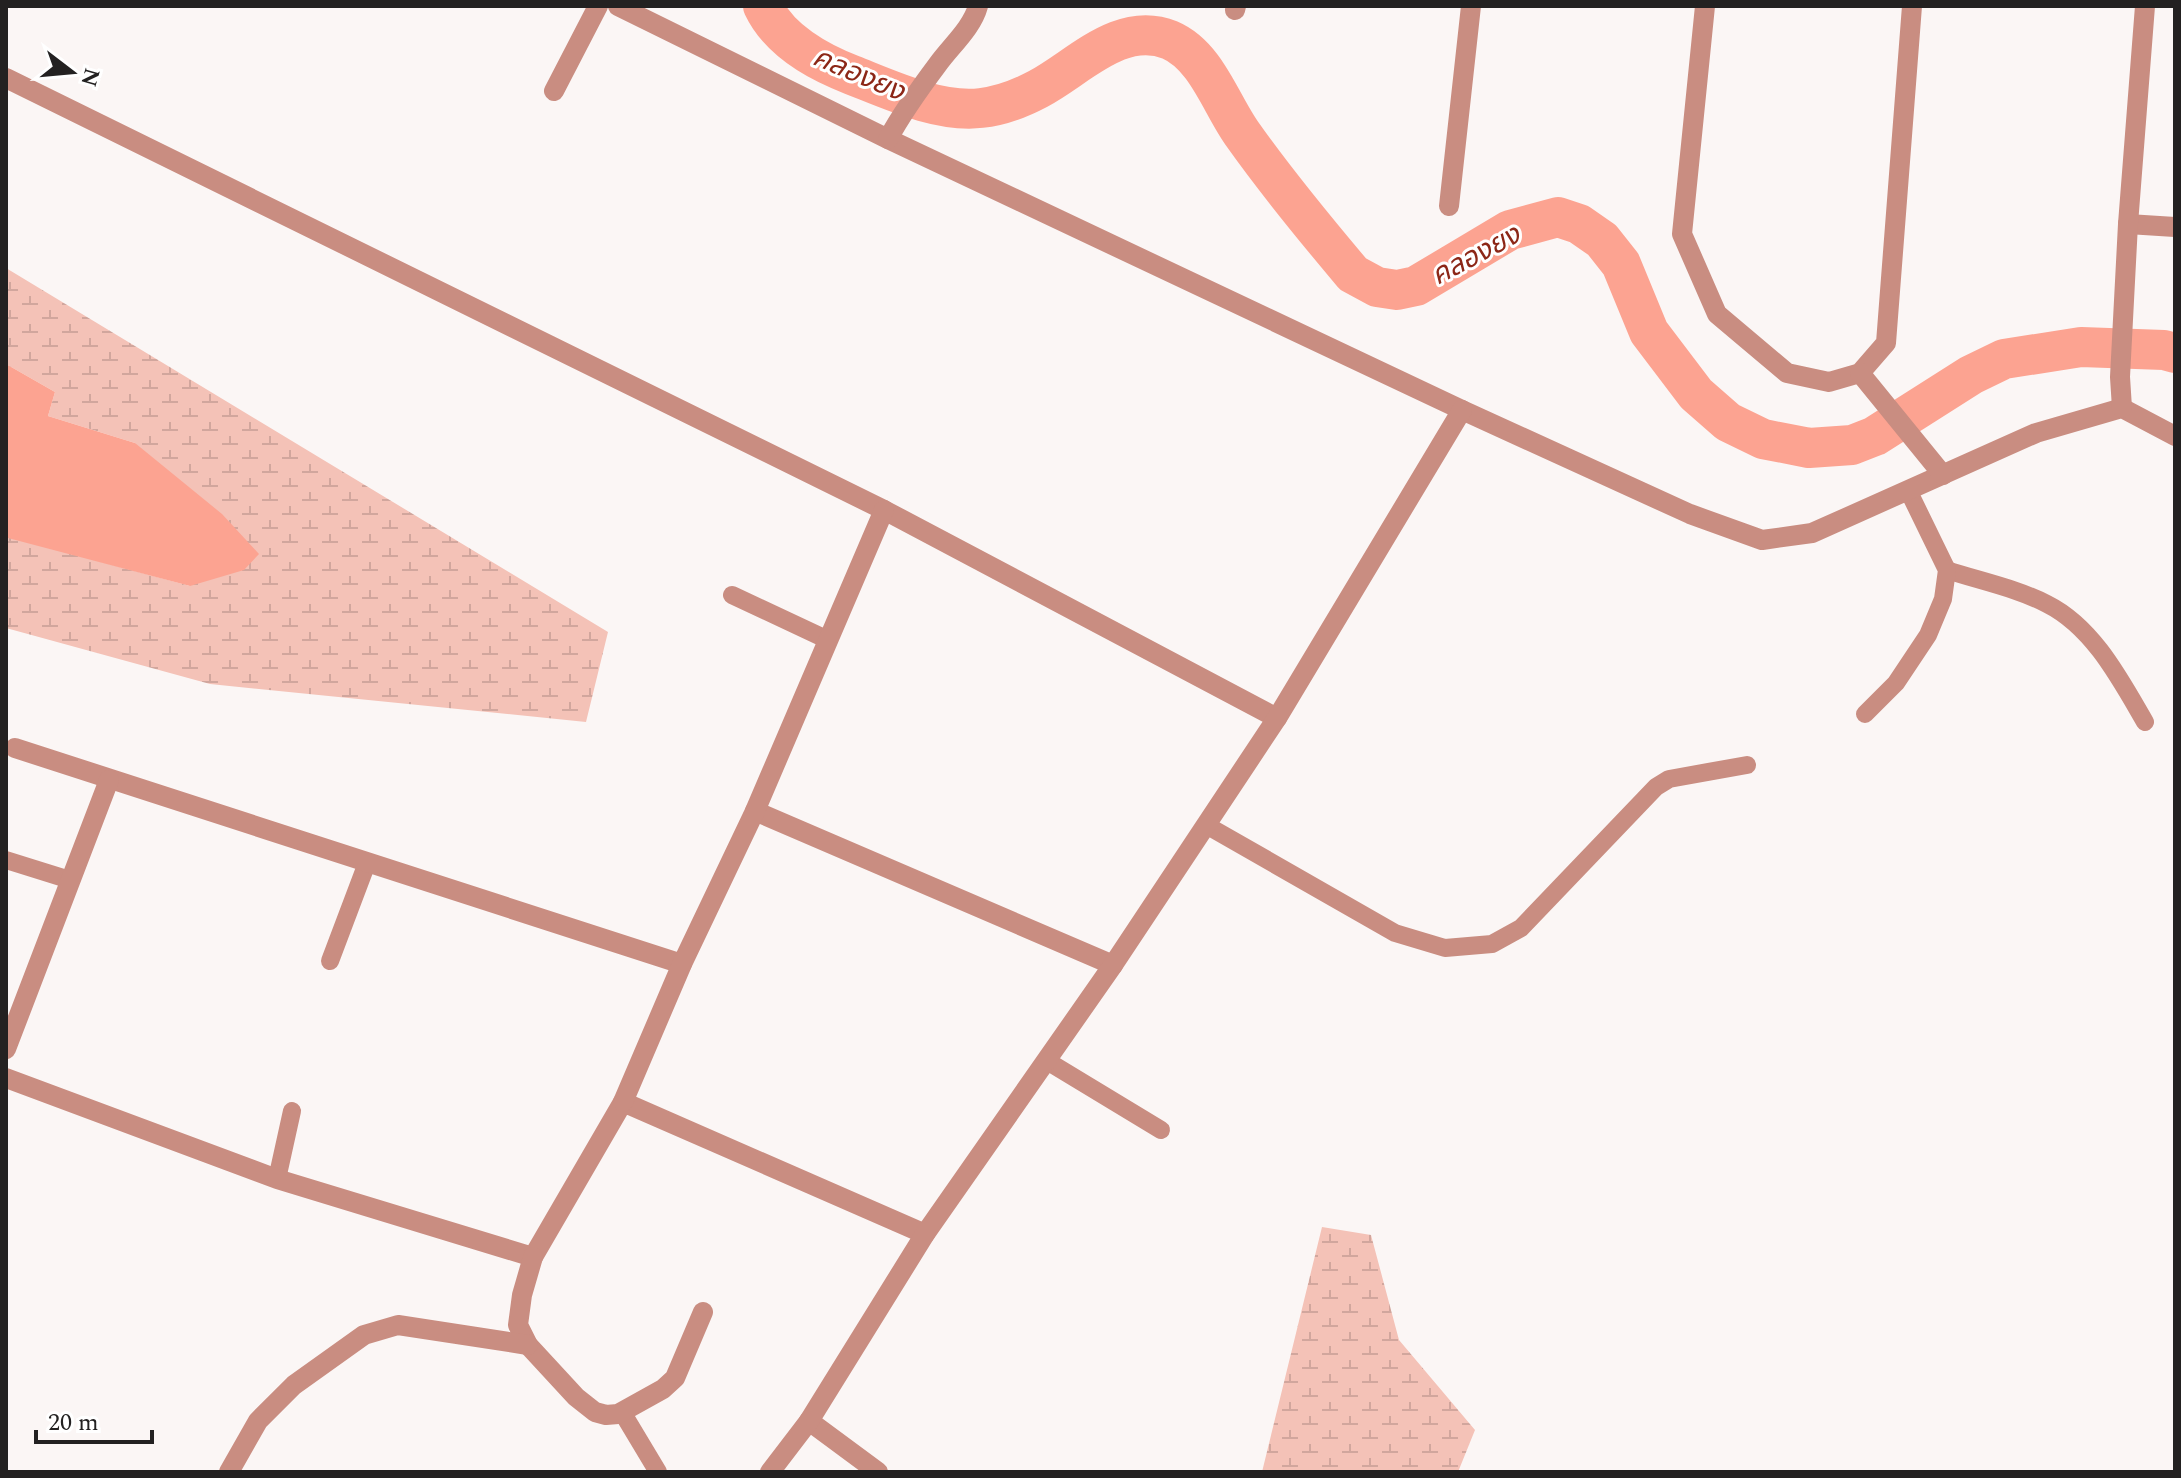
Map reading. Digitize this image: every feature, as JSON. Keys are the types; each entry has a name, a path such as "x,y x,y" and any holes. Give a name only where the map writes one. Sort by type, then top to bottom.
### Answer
{"street":[{"path":"554,91 598,6"},
{"path":"618,6 888,139 1462,410 1690,514 1762,540 1812,533 2036,433 2122,408 2175,436"},
{"path":"888,139 938,63 962,35 978,6"},
{"path":"1449,206 1471,6"},
{"path":"1705,6 1682,234 1717,314 1787,373 1829,382 1860,373 1886,343 1912,6"},
{"path":"2122,408 2120,377 2128,224 2145,6"},
{"path":"6,78 884,510 1277,718"},
{"path":"2128,224 2175,227"},
{"path":"1860,373 1943,475"},
{"path":"770,1472 809,1421 925,1234 1113,965 1277,718 1462,410"},
{"path":"703,1312 675,1378 663,1389 622,1412 606,1415 595,1412 576,1397 528,1345 518,1325 522,1295 533,1257 623,1102 682,964 755,811 884,510"},
{"path":"15,748 682,964"},
{"path":"6,1049 109,780"},
{"path":"755,811 1113,965"},
{"path":"6,1078 277,1179 533,1257"},
{"path":"623,1102 925,1234"},
{"path":"229,1472 258,1421 294,1385 364,1335 398,1325 528,1345"},
{"path":"809,1421 878,1472"}],"lane":[{"path":"1865,714 1896,683 1928,635 1943,599 1947,570 1908,490"},
{"path":"1947,570 2016,591 2049,605 2080,627 2114,669 2145,722"},
{"path":"732,595 828,640"},
{"path":"1206,825 1395,933 1445,948 1492,944 1521,928 1656,787 1669,779 1747,765"},
{"path":"6,860 70,880"},
{"path":"330,961 367,863"},
{"path":"1047,1061 1161,1130"},
{"path":"277,1179 292,1111"},
{"path":"622,1412 658,1472"}],"green space":[{"path":"6,268 608,632 586,722 210,684 6,628 6,536 190,586 135,443 48,416 55,392 6,364"},
{"path":"1322,1227 1371,1235 1399,1340 1475,1430 1458,1472 1262,1472"}],"shaded area":[{"path":"6,364 55,392 48,416 135,443 222,514 259,554 244,570 190,586 8,538"}],"waterway":[{"name":"คลองยง","path":"763,6 789,39 826,64 915,99 965,109 996,105 1025,95 1117,41 1134,36 1170,40 1183,47 1204,69 1256,153 1353,274 1377,287 1397,290 1416,286 1510,230 1558,217 1579,224 1602,240 1621,264 1649,332 1696,394 1728,422 1763,439 1809,448 1852,445 1875,436 1971,375 2004,359 2081,347 2175,353"}]}
